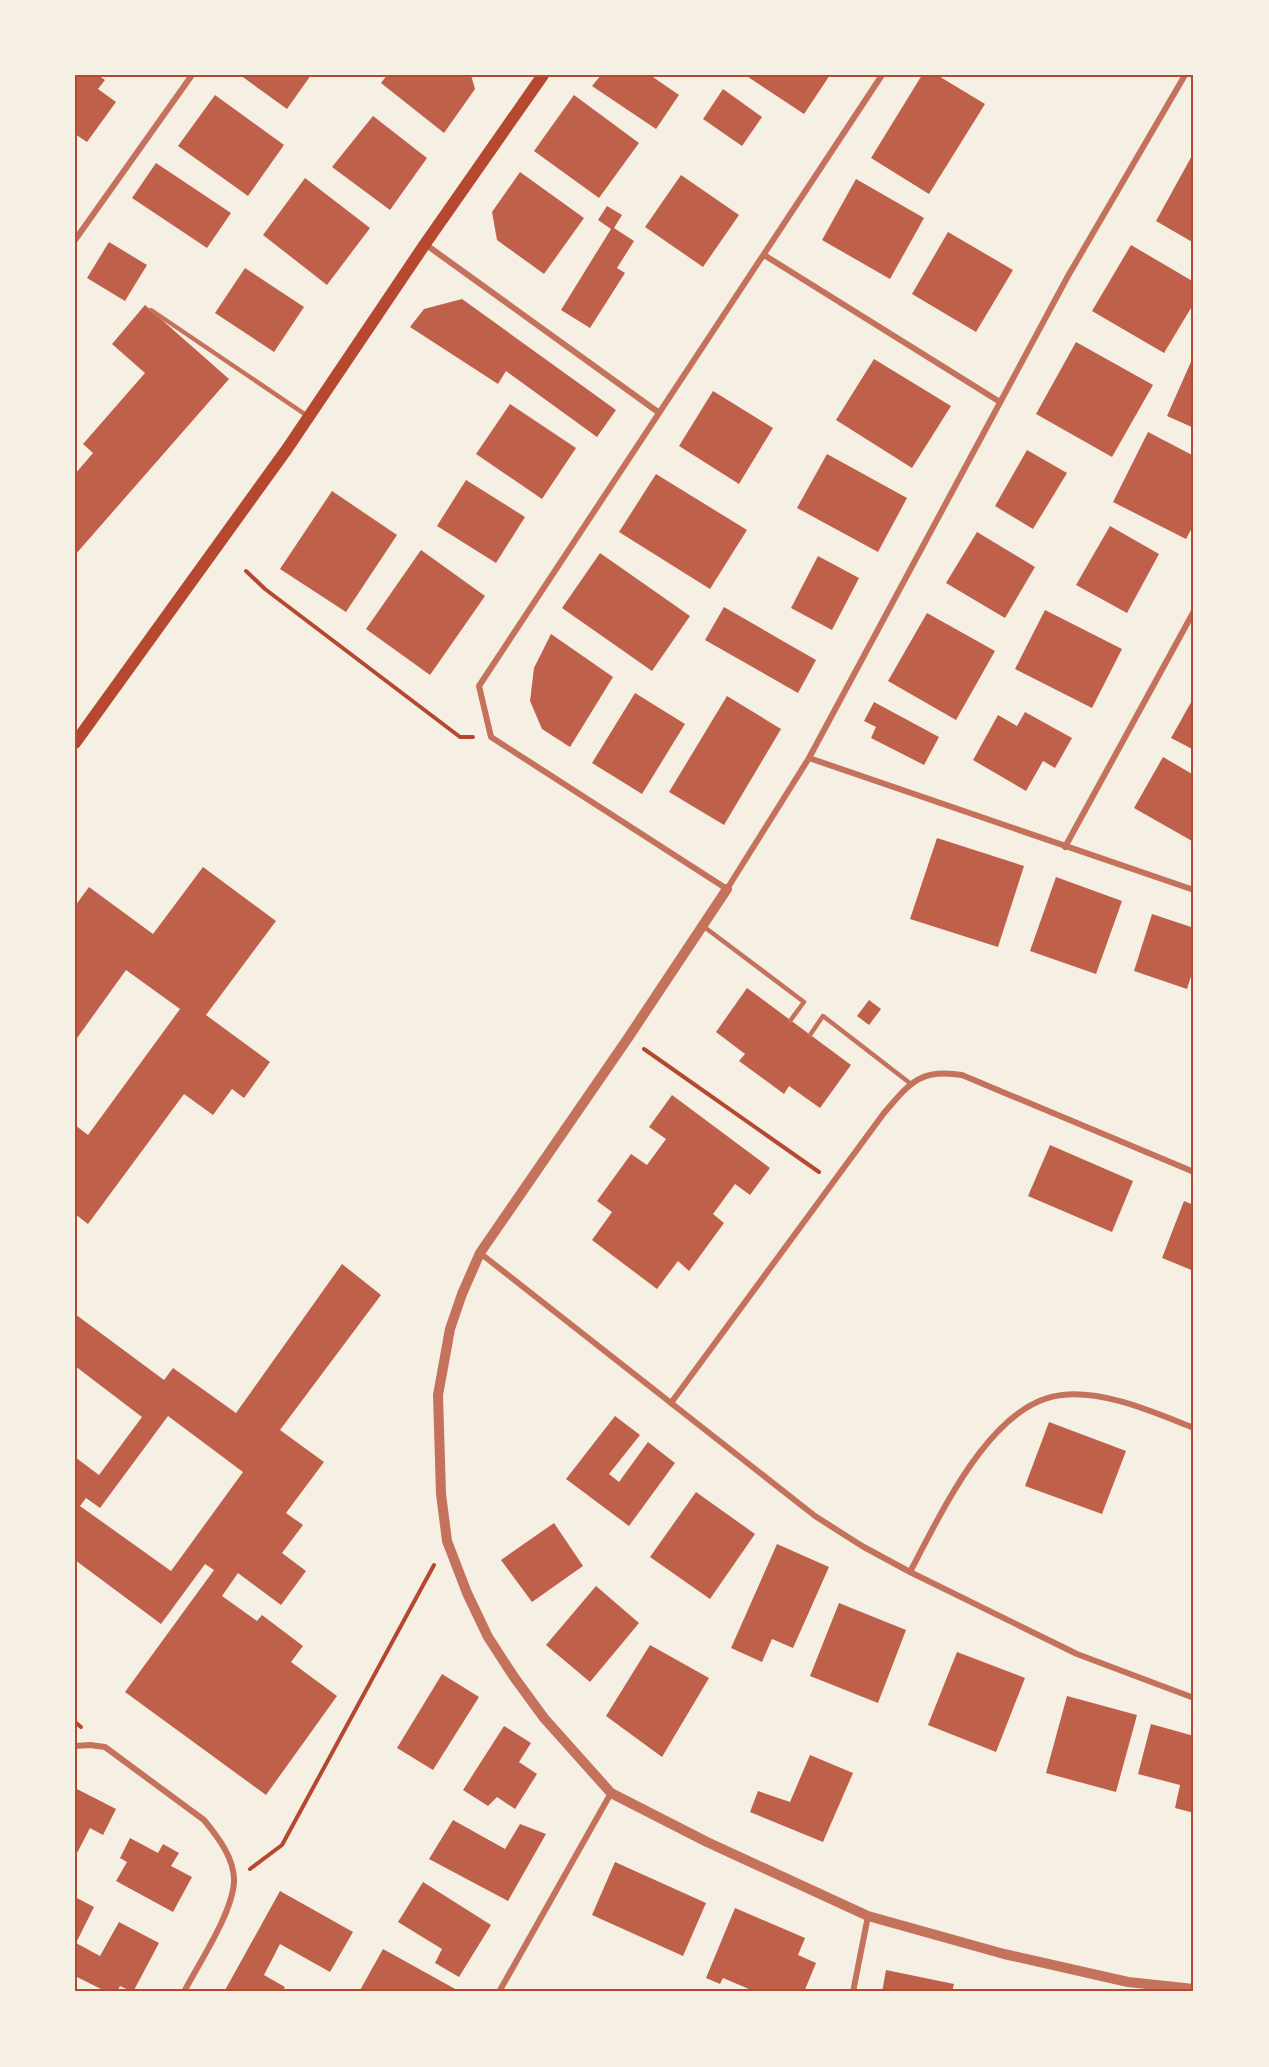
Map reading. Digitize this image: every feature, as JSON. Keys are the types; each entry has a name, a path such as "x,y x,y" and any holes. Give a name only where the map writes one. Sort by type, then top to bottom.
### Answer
{"main road":[{"path":"75,743 309,417 425,244 543,75"}],"street":[{"path":"75,240 192,75"},
{"path":"727,889 491,737 479,686 882,75"},
{"path":"1185,75 1068,276 809,758 703,926 480,1253 450,1329 438,1395 441,1494 447,1541 475,1611 513,1677 544,1718 611,1793 707,1842 868,1916 1004,1954 1128,1982 1194,1989"},
{"path":"425,244 658,412"},
{"path":"764,255 1000,402"},
{"path":"1065,846 1194,611"},
{"path":"809,758 1194,890"},
{"path":"671,1403 884,1113 911,1084 924,1075 943,1072 962,1076 1194,1172"},
{"path":"480,1253 815,1516 862,1546 1077,1654 1194,1698"},
{"path":"910,1572 955,1489 969,1469 990,1440 1026,1407 1062,1395 1092,1396 1126,1403 1194,1428"},
{"path":"75,1746 90,1744 105,1748 204,1820 225,1850 234,1881 228,1905 184,1992"},
{"path":"499,1992 611,1793"},
{"path":"853,1992 868,1916"}],"lane":[{"path":"151,310 309,417"},
{"path":"703,926 804,1002 790,1021"},
{"path":"810,1035 823,1016 911,1084"}],"path":[{"path":"246,571 265,589 460,737 491,737"},
{"path":"628,1038 833,1182"},
{"path":"234,1881 282,1845 447,1541"}],"building":[{"path":"75,75 98,75 105,80 98,89 116,102 87,142 75,134"},
{"path":"240,75 311,75 287,109"},
{"path":"387,75 471,75 475,89 444,133 381,83"},
{"path":"601,75 650,75 679,95 656,129 592,86"},
{"path":"745,75 830,75 804,114"},
{"path":"922,75 937,75 985,104 929,194 871,158"},
{"path":"723,89 762,117 742,146 703,119"},
{"path":"215,95 284,145 248,196 178,146"},
{"path":"574,95 639,143 599,198 534,151"},
{"path":"373,116 427,158 390,210 332,167"},
{"path":"1194,152 1194,243 1156,221"},
{"path":"156,163 231,213 207,248 132,198"},
{"path":"520,172 584,218 544,274 497,240 492,212"},
{"path":"681,175 739,215 703,267 645,227"},
{"path":"305,178 370,228 327,285 263,235"},
{"path":"856,179 924,218 890,279 822,240"},
{"path":"607,206 622,215 614,228 634,241 617,268 625,273 590,328 561,310 611,229 598,220"},
{"path":"948,232 1013,270 976,332 912,294"},
{"path":"109,242 147,265 125,301 87,278"},
{"path":"1131,245 1194,282 1194,303 1164,353 1092,311"},
{"path":"245,268 304,307 274,352 215,313"},
{"path":"462,299 616,410 597,437 506,371 498,384 410,327 424,309"},
{"path":"145,305 229,379 75,555 75,474 93,453 83,444 145,373 112,344"},
{"path":"1076,342 1153,385 1112,457 1036,414"},
{"path":"1194,355 1194,428 1167,416"},
{"path":"874,359 951,406 912,468 836,420"},
{"path":"713,391 773,428 739,484 679,446"},
{"path":"510,404 576,448 542,499 476,454"},
{"path":"1148,432 1194,456 1194,524 1186,539 1113,502"},
{"path":"1027,450 1067,473 1033,529 995,506"},
{"path":"827,454 907,498 878,552 797,508"},
{"path":"656,474 747,530 710,589 619,532"},
{"path":"466,480 525,517 496,563 437,526"},
{"path":"332,491 397,535 346,612 280,569"},
{"path":"1110,526 1159,554 1127,613 1076,585"},
{"path":"977,532 1035,567 1005,618 946,583"},
{"path":"421,550 485,596 430,675 366,629"},
{"path":"600,553 690,616 652,671 562,608"},
{"path":"818,556 859,578 832,630 791,608"},
{"path":"724,607 816,660 798,693 705,640"},
{"path":"1045,610 1122,649 1092,708 1015,669"},
{"path":"927,613 995,651 956,720 888,681"},
{"path":"551,634 613,677 570,747 542,729 530,701 534,668"},
{"path":"635,693 685,724 642,794 592,763"},
{"path":"727,696 781,729 724,825 669,792"},
{"path":"1194,697 1194,750 1171,738"},
{"path":"874,702 939,737 924,765 871,738 876,727 864,721"},
{"path":"1025,712 1072,738 1055,768 1043,761 1026,791 973,760 998,715 1017,726"},
{"path":"1163,757 1194,775 1194,837 1192,841 1134,808"},
{"path":"937,838 1024,866 998,947 910,919"},
{"path":"203,867 276,921 206,1015 270,1062 244,1098 232,1089 213,1115 184,1094 88,1224 75,1214 75,1125 88,1135 180,1009 126,970 75,1041 75,906 89,887 153,934"},
{"path":"1056,877 1122,901 1096,974 1030,951"},
{"path":"1152,914 1194,928 1194,967 1187,989 1134,971"},
{"path":"747,988 851,1065 820,1108 789,1086 784,1094 739,1061 745,1054 716,1032"},
{"path":"869,1000 881,1009 869,1025 857,1016"},
{"path":"672,1095 770,1168 750,1195 735,1184 713,1214 724,1223 689,1271 678,1261 657,1289 592,1240 612,1212 597,1201 631,1154 647,1165 666,1139 649,1127"},
{"path":"1050,1145 1133,1181 1112,1232 1028,1196"},
{"path":"1184,1201 1194,1205 1194,1271 1162,1258"},
{"path":"342,1264 381,1295 280,1430 324,1462 286,1513 303,1525 282,1553 306,1571 281,1605 238,1573 222,1596 257,1621 262,1615 303,1646 291,1662 337,1696 266,1795 125,1692 214,1570 205,1564 161,1624 75,1560 75,1457 99,1475 142,1417 75,1366 75,1314 164,1380 173,1368 236,1413","holes":["168,1416 243,1472 171,1571 80,1506 86,1498 100,1508"]},
{"path":"615,1416 640,1435 609,1474 619,1482 648,1442 675,1463 629,1526 566,1479"},
{"path":"1049,1422 1126,1451 1102,1514 1025,1486"},
{"path":"696,1492 755,1534 710,1599 650,1557"},
{"path":"554,1523 583,1566 532,1602 501,1560"},
{"path":"777,1544 829,1567 793,1648 772,1639 762,1662 731,1648"},
{"path":"596,1586 639,1623 590,1682 546,1645"},
{"path":"839,1603 906,1630 878,1703 810,1676"},
{"path":"650,1645 709,1678 662,1757 606,1716"},
{"path":"957,1652 1025,1678 996,1752 928,1725"},
{"path":"442,1674 479,1697 433,1770 397,1748"},
{"path":"1067,1696 1137,1715 1116,1792 1046,1773"},
{"path":"1151,1724 1194,1736 1194,1813 1175,1808 1180,1785 1138,1774"},
{"path":"504,1726 531,1743 519,1762 537,1774 515,1809 497,1797 488,1806 463,1790"},
{"path":"810,1755 853,1773 823,1842 750,1812 758,1791 790,1802"},
{"path":"75,1788 116,1809 103,1835 90,1828 75,1857"},
{"path":"453,1820 505,1849 520,1824 546,1834 508,1901 429,1859"},
{"path":"130,1838 158,1853 163,1844 179,1853 171,1866 192,1877 173,1912 116,1881 127,1862 120,1858"},
{"path":"615,1862 706,1903 683,1956 592,1915"},
{"path":"423,1882 491,1925 459,1977 435,1963 442,1949 398,1922"},
{"path":"280,1891 353,1932 330,1972 280,1944 264,1975 285,1987 282,1992 224,1992"},
{"path":"75,1897 94,1907 76,1943 100,1956 119,1922 159,1943 133,1992 120,1986 117,1992 107,1992 75,1976"},
{"path":"735,1908 805,1938 798,1955 816,1963 804,1992 756,1992 723,1978 720,1984 706,1978"},
{"path":"383,1949 457,1990 456,1992 359,1992"},
{"path":"886,1970 954,1984 952,1992 882,1992"}]}
